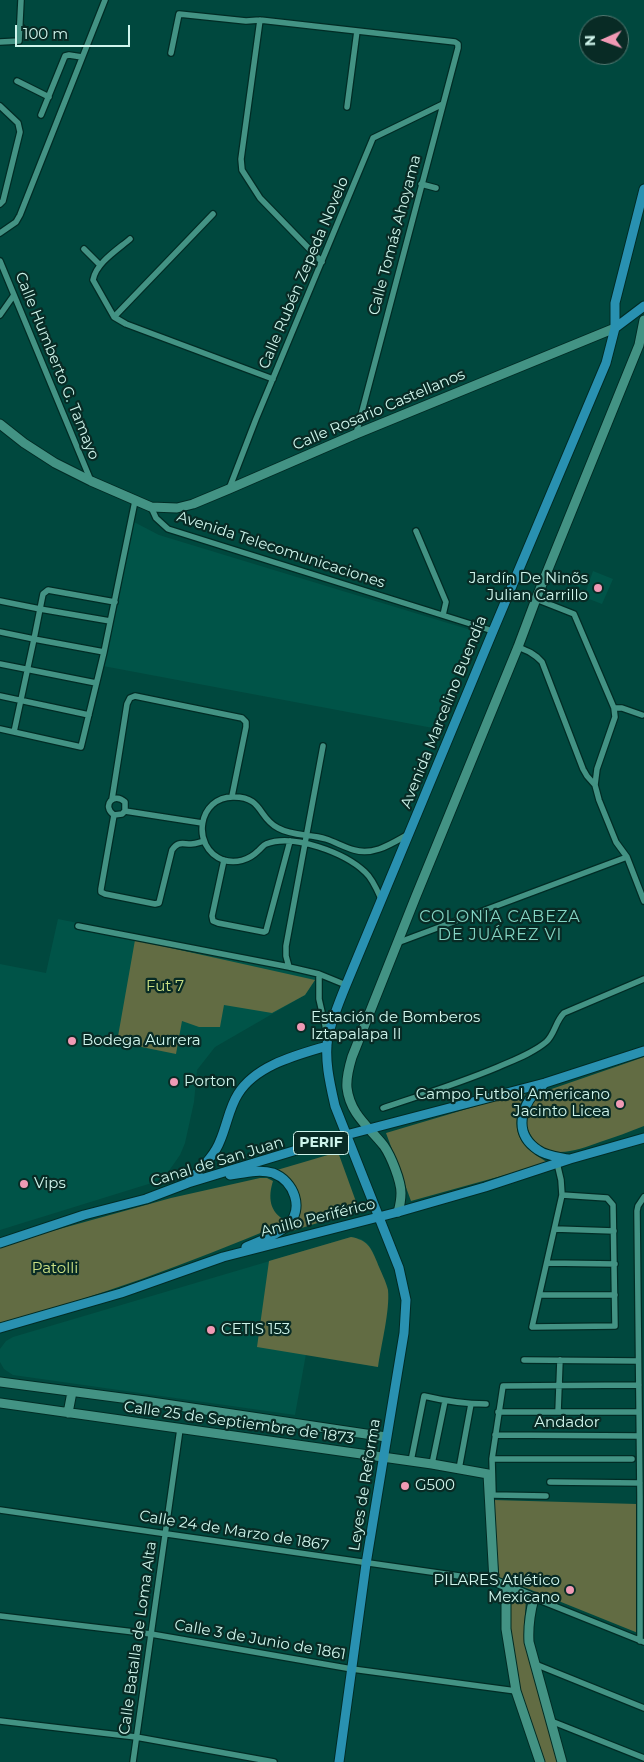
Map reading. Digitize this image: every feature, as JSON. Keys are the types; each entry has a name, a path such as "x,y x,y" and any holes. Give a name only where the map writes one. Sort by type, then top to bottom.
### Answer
{"main road":[{"name":"Avenida Marcelino Buendía","path":"378,1217 335,1106 330,1083 328,1041 334,1014 382,902 492,631 606,363 615,328 615,303 644,189"},
{"path":"615,328 644,306"},
{"path":"188,1183 215,1151 232,1105 239,1092 248,1082 270,1067 328,1041"},
{"name":"Canal de San Juan","path":"0,1243 84,1215 146,1198 188,1183 346,1135 545,1083 644,1051"},
{"path":"545,1083 533,1092 526,1104 523,1113 523,1131 529,1142 539,1152 554,1157 570,1159"},
{"name":"Anillo Periférico","path":"0,1328 121,1293 223,1257 398,1212 644,1138"},
{"path":"199,1180 255,1172 272,1173 288,1183 295,1197 296,1211 293,1219 286,1227 223,1257"},
{"name":"Leyes de Reforma","path":"339,1762 366,1564 404,1334 406,1300 399,1268 378,1217"}],"street":[{"path":"0,42 20,40 21,0"},
{"path":"0,233 16,222 20,215 105,0"},
{"path":"171,52 179,14 246,21 260,20 357,31 347,107"},
{"path":"260,20 241,159 242,170 260,198 322,262"},
{"name":"Calle Tomás Ahoyama","path":"356,434 458,48 458,44 455,42 357,31"},
{"path":"41,115 65,56 82,57"},
{"path":"17,82 49,97"},
{"name":"Calle Rubén Zepeda Novelo","path":"229,489 373,138 443,104"},
{"path":"0,106 18,123 20,132 0,203"},
{"path":"422,184 436,188"},
{"path":"114,317 213,214"},
{"path":"130,239 100,265 94,273 93,280 114,317 126,324 273,379"},
{"path":"84,248 100,265"},
{"name":"Calle Humberto G. Tamayo","path":"0,261 91,481"},
{"path":"0,315 14,295"},
{"path":"398,1212 401,1190 385,1148 368,1129 350,1100 347,1087 352,1058 396,943 518,648 536,599 640,344 644,320"},
{"name":"Calle Rosario Castellanos","path":"151,507 177,508 193,504 356,434 615,328"},
{"path":"0,424 24,443 55,463 151,507"},
{"path":"0,730 81,747 115,602 135,501"},
{"name":"Avenida Telecomunicaciones","path":"151,507 156,518 168,529 492,631"},
{"path":"416,531 446,602 443,615"},
{"path":"14,732 43,594 48,590 115,602"},
{"path":"536,599 574,614 614,708 615,717 596,769 596,785 599,800 616,842 627,857 644,901"},
{"path":"0,601 110,621"},
{"path":"0,632 104,652"},
{"path":"518,648 529,651 542,662 582,769 596,785"},
{"path":"0,664 96,683"},
{"path":"0,696 89,715"},
{"path":"114,798 113,788 127,704 130,698 135,696 242,718 246,722 232,796"},
{"path":"614,708 622,708 642,714"},
{"path":"289,967 286,946 323,746"},
{"path":"382,902 366,873 343,856 330,850 290,841 265,844 246,860 231,862 224,860 210,851 204,841 202,823 206,812 210,806 223,798 232,796 250,800 257,805 270,824 279,829 325,839 351,850 363,852 376,850 409,834"},
{"path":"114,798 125,802 125,809"},
{"path":"114,798 108,803 108,808 110,812 116,815"},
{"path":"125,809 133,812 202,823"},
{"path":"125,809 116,815 113,824 101,892 155,904 160,902 170,856 175,845 179,843 197,844 204,841"},
{"path":"224,860 212,916 213,921 264,932 266,931 290,841"},
{"path":"396,943 627,857"},
{"path":"78,926 289,967 319,974 346,985"},
{"path":"319,974 319,999 328,1041"},
{"path":"383,1108 458,1084 520,1058 546,1042 552,1036 557,1020 564,1013 644,979"},
{"path":"557,1163 562,1195 532,1327 615,1326 613,1205 607,1198 562,1195"},
{"path":"639,1385 503,1386 490,1474 494,1581 642,1641 637,1211 644,1197"},
{"path":"555,1229 614,1230"},
{"path":"548,1263 615,1264"},
{"path":"540,1295 615,1296"},
{"path":"524,1360 638,1361"},
{"name":"Andador","path":"558,1412 560,1360"},
{"name":"Calle 25 de Septiembre de 1873","path":"0,1382 154,1402 386,1437"},
{"path":"68,1413 72,1392"},
{"path":"411,1462 424,1396 445,1401 486,1404"},
{"path":"432,1464 445,1401"},
{"name":"Calle 25 de Septiembre de 1873","path":"0,1403 432,1464 490,1474"},
{"path":"459,1469 471,1404"},
{"name":"Andador","path":"498,1412 639,1412"},
{"name":"Calle Batalla de Loma Alta","path":"133,1762 180,1429"},
{"name":"Andador","path":"495,1435 639,1436"},
{"path":"492,1459 632,1459"},
{"path":"490,1474 493,1495 546,1496"},
{"path":"550,1482 640,1483"},
{"name":"Calle 24 de Marzo de 1867","path":"0,1510 494,1581"},
{"path":"506,1587 506,1629 516,1691 540,1762"},
{"path":"534,1598 529,1614 528,1628 535,1664 562,1762"},
{"name":"Calle 3 de Junio de 1861","path":"0,1616 151,1634 352,1669 516,1691"},
{"path":"535,1664 644,1708"},
{"path":"0,1721 136,1737 274,1762"},
{"path":"551,1721 644,1758"}],"shaded area":[{"path":"134,522 159,535 474,631 433,728 103,666"},
{"name":"Jardín De Ninõs Julian Carrillo","path":"593,571 613,579 602,604 584,597"},
{"path":"572,572 583,578 580,587 568,582"},
{"path":"58,919 318,972 305,995 215,1047 197,1070 194,1102 185,1143 180,1155 166,1175 155,1182 0,1230 0,964 46,973"},
{"name":"CETIS 153","path":"351,1237 361,1239 368,1244 388,1290 378,1367 306,1354 295,1415 13,1375 4,1369 0,1362 0,1349 6,1341 13,1337"}],"green space":[{"name":"Fut 7","path":"135,940 315,980 305,995 272,1013 224,1005 220,1027 199,1027 182,1021 176,1054 117,1042"},
{"path":"644,1057 644,1126 571,1151 552,1151 543,1148 536,1142 529,1132 526,1121 531,1106 540,1093"},
{"path":"527,1091 517,1117 519,1137 525,1146 548,1163 411,1201 386,1133"},
{"path":"338,1152 359,1210 292,1231 300,1212 300,1197 292,1183 277,1170"},
{"name":"Patolli","path":"267,1178 273,1181 270,1198 271,1204 276,1213 286,1221 280,1225 142,1279 0,1323 0,1248 45,1233 171,1198"},
{"path":"351,1237 365,1242 370,1248 388,1290 387,1318 378,1367 257,1347 269,1261"},
{"path":"493,1500 637,1504 638,1633 499,1577"},
{"path":"507,1588 526,1599 524,1629 558,1762 543,1762 518,1688 509,1629"}],"place":[{"name":"Jardín De Ninõs Julian Carrillo","path":"598,588"},
{"name":"Estación de Bomberos Iztapalapa II","path":"301,1027"},
{"name":"Bodega Aurrera","path":"72,1041"},
{"name":"Porton","path":"174,1082"},
{"name":"Campo Futbol Americano Jacinto Licea","path":"620,1104"},
{"name":"Vips","path":"24,1184"},
{"name":"CETIS 153","path":"211,1330"},
{"name":"G500","path":"405,1486"},
{"name":"PILARES Atlético Mexicano","path":"570,1590"}],"district":[{"name":"COLONIA CABEZA DE JUÁREZ VI","path":"500,926"}]}
